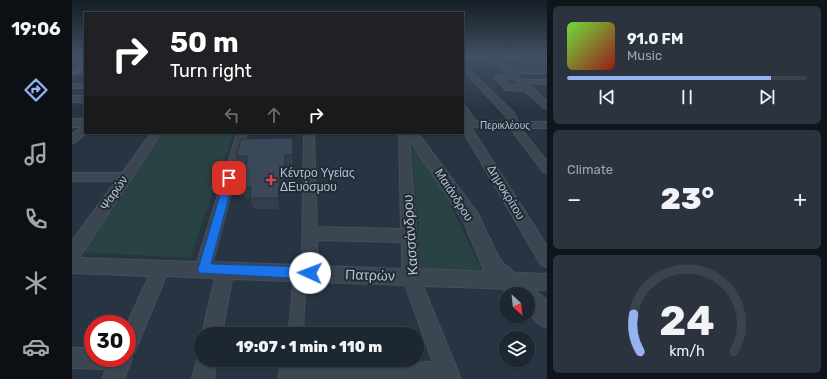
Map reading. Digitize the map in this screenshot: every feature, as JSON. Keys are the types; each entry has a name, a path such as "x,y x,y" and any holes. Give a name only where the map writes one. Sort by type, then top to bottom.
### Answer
{"street":[{"path":"471,75 511,116 513,125 547,169"},
{"path":"519,75 498,77 509,88 547,88"},
{"path":"514,76 547,82"},
{"path":"514,76 547,106"},
{"path":"72,86 84,86"},
{"path":"72,99 84,99"},
{"name":"Δημοκρίτου","path":"464,113 467,124 547,260"},
{"path":"72,122 84,123"},
{"name":"Περικλέους","path":"467,124 547,125"},
{"path":"72,140 84,129"},
{"name":"Ψαρών","path":"72,254 155,134"},
{"path":"203,269 242,134"},
{"path":"297,327 310,232 309,134"},
{"name":"Κασσάνδρου","path":"404,134 412,277 448,375"},
{"name":"Μαιάνδρου","path":"412,134 470,217 491,263 516,287"},
{"path":"72,177 125,177"},
{"path":"310,232 410,236"},
{"name":"Πατρών","path":"72,265 547,282"},
{"path":"136,326 161,268"},
{"path":"213,327 225,270"},
{"path":"535,304 547,316"},
{"path":"72,358 84,357"},
{"path":"113,379 118,367"},
{"path":"202,379 205,367"},
{"path":"291,367 289,379 448,375"}],"green space":[{"path":"160,134 234,134 190,258 80,252"},
{"path":"412,145 441,185 483,273 421,269"}],"building":[{"name":"Κέντρο Υγείας ΔΕυόσμου","path":"293,138 292,155 285,155 284,176 280,176 278,198 250,198 251,187 242,188 248,156 236,156 241,139"}],"place":[{"name":"Κέντρο Υγείας ΔΕυόσμου","path":"271,180"}],"route":[{"path":"229,178 203,269 310,273"}]}
